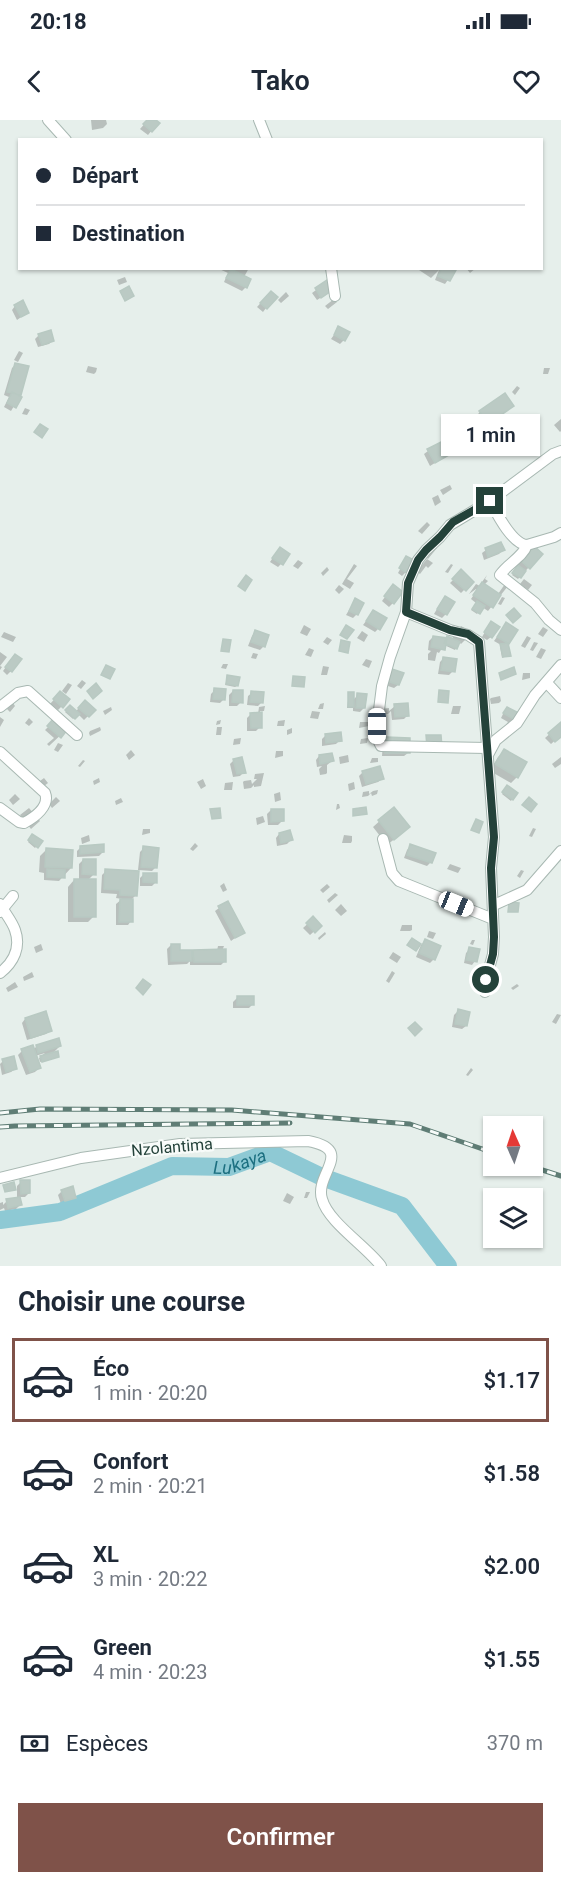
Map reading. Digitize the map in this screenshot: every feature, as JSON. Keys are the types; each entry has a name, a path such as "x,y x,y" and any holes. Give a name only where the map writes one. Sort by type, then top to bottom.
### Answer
{"street":[{"path":"48,120 64,138"},
{"path":"259,120 266,138"},
{"path":"331,270 335,296"},
{"path":"487,752 383,747 378,743 377,726 382,686 406,612 408,583 418,560 453,522 490,501 548,457 561,452"},
{"path":"490,501 507,530 520,544 527,545 561,533"},
{"path":"527,545 524,552 501,573 501,577 535,603 561,630"},
{"path":"406,612 450,630 468,634 478,640 494,837 491,868 494,905 493,954 485,992"},
{"path":"487,752 496,740 517,723 535,694 547,683 561,664"},
{"path":"547,683 561,698"},
{"path":"0,707 18,693 28,691 78,735"},
{"path":"0,752 45,793 47,798 42,808 24,823 19,822 0,808"},
{"path":"383,838 392,873 399,881 493,919"},
{"path":"494,905 527,890 561,851"},
{"path":"0,973 9,966 17,949 15,929 1,908 13,896"},
{"name":"Nzolantima","path":"0,1178 90,1156 170,1146 199,1143 317,1142 328,1148 332,1155 321,1194 326,1208 381,1266"}],"building":[{"path":"147,120 156,120 160,123 152,132 143,124"},
{"path":"230,270 233,270 251,279 247,288 226,278"},
{"path":"441,270 456,270 450,281 438,276"},
{"path":"327,280 334,289 321,298 315,288"},
{"path":"129,286 134,296 125,301 120,291"},
{"path":"271,291 278,297 267,309 260,303"},
{"path":"23,300 29,313 21,317 14,305"},
{"path":"338,326 350,332 345,341 334,335"},
{"path":"51,330 54,341 42,345 38,334"},
{"path":"15,363 29,366 21,395 7,392"},
{"path":"12,392 22,397 16,408 7,403"},
{"path":"505,393 514,406 488,424 479,411"},
{"path":"40,424 48,429 42,438 34,432"},
{"path":"449,438 456,451 435,463 427,449"},
{"path":"501,542 505,550 488,557 485,548"},
{"path":"533,545 543,554 530,569 520,560"},
{"path":"280,547 290,554 283,565 272,558"},
{"path":"406,556 414,560 407,573 399,568"},
{"path":"518,565 526,571 521,578 512,573"},
{"path":"461,569 474,582 466,591 452,579"},
{"path":"246,575 252,580 245,591 238,586"},
{"path":"482,582 501,595 493,608 473,595"},
{"path":"393,584 403,592 394,604 384,596"},
{"path":"445,596 455,602 447,615 437,609"},
{"path":"355,598 364,603 358,615 349,611"},
{"path":"477,601 485,606 480,614 472,609"},
{"path":"514,608 521,616 513,623 506,615"},
{"path":"373,610 387,618 380,630 366,621"},
{"path":"491,621 500,627 492,638 484,632"},
{"path":"506,622 518,630 509,644 497,637"},
{"path":"346,625 354,630 347,639 340,635"},
{"path":"255,630 269,635 265,647 251,642"},
{"path":"433,636 447,638 445,650 431,647"},
{"path":"447,636 460,642 457,649 444,643"},
{"path":"223,639 231,640 229,652 221,651"},
{"path":"341,640 350,642 348,653 339,651"},
{"path":"508,643 511,656 503,657 500,644"},
{"path":"15,654 22,659 12,672 5,667"},
{"path":"443,657 457,659 455,672 441,670"},
{"path":"106,665 115,669 110,679 101,675"},
{"path":"514,667 516,674 501,680 499,673"},
{"path":"392,669 404,673 399,685 387,681"},
{"path":"227,675 240,677 238,686 226,684"},
{"path":"293,676 305,677 304,687 292,686"},
{"path":"96,683 102,691 93,699 87,691"},
{"path":"214,688 226,689 225,700 213,699"},
{"path":"233,690 243,690 243,703 232,702"},
{"path":"439,690 449,691 448,703 438,702"},
{"path":"60,691 70,699 63,708 53,699"},
{"path":"251,691 264,692 263,703 250,702"},
{"path":"348,692 354,692 354,707 348,707"},
{"path":"357,693 367,694 365,708 356,708"},
{"path":"85,700 96,710 89,717 78,708"},
{"path":"408,703 409,716 395,717 394,704"},
{"path":"70,705 80,714 75,719 65,710"},
{"path":"507,707 521,714 517,721 503,713"},
{"path":"262,712 262,728 251,728 250,713"},
{"path":"54,718 68,729 61,738 47,726"},
{"path":"561,722 561,737 555,742 548,733"},
{"path":"341,732 342,741 326,743 325,734"},
{"path":"426,735 441,735 442,747 427,747"},
{"path":"386,737 410,738 410,753 385,753"},
{"path":"504,749 527,762 518,778 495,764"},
{"path":"332,753 334,761 320,764 319,755"},
{"path":"242,757 246,773 237,774 233,759"},
{"path":"380,766 384,779 366,784 362,771"},
{"path":"507,785 518,793 513,800 502,792"},
{"path":"529,797 537,804 531,812 522,805"},
{"path":"366,807 367,814 353,816 353,809"},
{"path":"394,807 410,827 394,840 378,820"},
{"path":"220,808 221,818 212,819 210,809"},
{"path":"271,809 284,809 284,821 271,822"},
{"path":"476,819 483,822 479,833 471,830"},
{"path":"290,830 293,840 281,843 279,833"},
{"path":"32,834 43,841 38,848 28,840"},
{"path":"104,844 104,852 80,854 80,846"},
{"path":"410,844 436,853 432,863 407,855"},
{"path":"143,846 159,848 157,868 141,867"},
{"path":"46,848 73,850 72,868 45,867"},
{"path":"83,859 96,859 96,875 82,874"},
{"path":"47,869 65,870 65,878 47,877"},
{"path":"105,869 139,871 137,896 120,895 120,890 104,889"},
{"path":"143,873 157,873 157,883 143,882"},
{"path":"74,879 96,879 96,917 74,917"},
{"path":"120,899 133,899 133,922 119,922"},
{"path":"228,901 245,933 235,938 218,906"},
{"path":"509,902 519,903 518,912 508,912"},
{"path":"313,916 322,926 315,933 306,923"},
{"path":"412,938 421,944 416,951 407,945"},
{"path":"425,939 441,946 435,960 419,953"},
{"path":"171,944 180,944 180,950 192,950 192,961 171,961"},
{"path":"469,947 480,949 477,962 466,960"},
{"path":"226,949 226,962 194,962 193,950"},
{"path":"143,979 151,985 143,995 136,988"},
{"path":"237,996 254,996 254,1005 237,1005"},
{"path":"458,1009 470,1012 467,1026 455,1024"},
{"path":"46,1011 52,1031 31,1038 25,1018"},
{"path":"415,1022 422,1029 415,1036 408,1028"},
{"path":"59,1038 61,1046 38,1053 36,1045"},
{"path":"33,1045 41,1068 30,1072 21,1049"},
{"path":"58,1051 59,1057 42,1062 40,1056"},
{"path":"14,1056 17,1069 6,1072 2,1059"},
{"path":"20,1180 30,1180 30,1193 21,1194"},
{"path":"14,1182 16,1190 5,1192 3,1185"},
{"path":"73,1186 76,1198 65,1201 61,1190"},
{"path":"20,1197 22,1205 8,1208 6,1199"}],"waterway":[{"name":"Lukaya","path":"0,1220 60,1212 172,1166 229,1167 270,1152 322,1177 402,1206 448,1266"}],"railway":[{"path":"0,1113 40,1109 232,1110 410,1124 483,1149"},
{"path":"0,1127 290,1123"},
{"path":"543,1170 561,1176"}],"route":[{"path":"486,980 493,954 494,937 491,882 494,837 479,642 468,634 450,630 406,612 408,583 418,560 453,522 490,501"}]}
